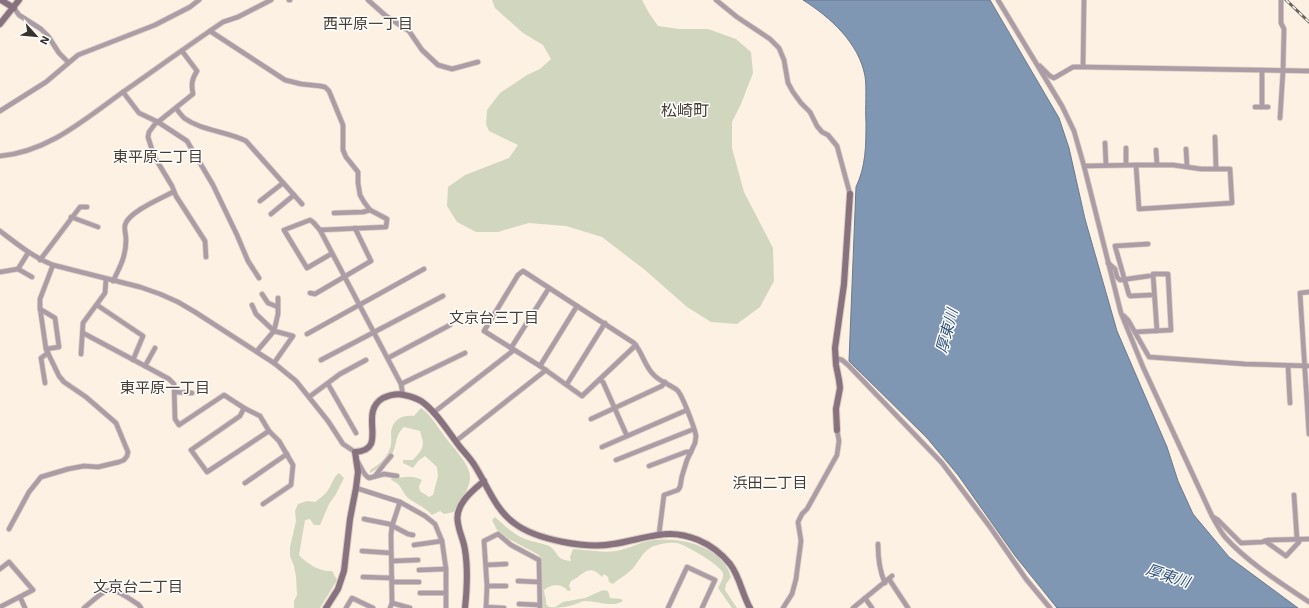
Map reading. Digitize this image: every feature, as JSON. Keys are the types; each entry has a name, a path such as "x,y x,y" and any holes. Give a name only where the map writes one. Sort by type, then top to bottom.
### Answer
{"street":[{"path":"1,0 14,8 19,15 41,29 48,36 59,53 68,62"},
{"path":"0,24 19,0"},
{"path":"0,111 46,82 78,55 166,20 199,0"},
{"path":"0,156 23,152 68,131 223,22 238,17 268,0"},
{"path":"368,0 386,16 409,31 422,50 438,65 452,69 478,62"},
{"path":"716,0 738,17 770,38 779,48 784,60 788,83 793,92 810,112 817,126 822,132 828,135 837,146 850,194 846,270 835,348 835,358 840,384 836,408 839,441 837,456 808,509 802,514 798,522 801,541 796,578 792,594 783,608"},
{"path":"998,0 1037,64 1074,131 1121,313 1143,367 1212,516 1225,537 1243,554 1264,572 1309,602"},
{"path":"1083,67 1084,0"},
{"path":"1280,118 1284,29 1281,23 1281,0"},
{"path":"210,31 285,80 296,84 325,87 329,91 343,125 344,150 346,157 358,172 360,195 370,210 387,219 386,227 320,230"},
{"path":"182,51 197,71 191,83 193,94 151,127 148,137 156,161 172,186 173,192 205,241 206,257"},
{"path":"1037,64 1054,78 1073,67 1309,72"},
{"path":"1262,71 1262,107"},
{"path":"123,92 139,112 158,122 187,141 213,185 248,261 259,278"},
{"path":"1255,107 1268,107"},
{"path":"176,108 183,117 197,124 236,136 246,141 302,204"},
{"path":"1216,137 1216,169"},
{"path":"1105,143 1106,165"},
{"path":"1126,148 1126,165"},
{"path":"1186,149 1187,166"},
{"path":"1156,150 1157,165"},
{"path":"1084,166 1106,165 1126,165 1136,165 1157,165 1187,166 1202,169 1230,169 1232,204 1139,209 1136,165"},
{"path":"260,201 283,183"},
{"path":"113,281 124,258 126,242 125,225 127,221 140,209 173,192"},
{"path":"271,214 294,195"},
{"path":"40,260 71,217 80,207 87,207"},
{"path":"334,213 363,212 370,210"},
{"path":"71,217 98,227"},
{"path":"331,254 306,268 284,230 310,220 320,230 331,254 388,358 401,384 403,395"},
{"path":"310,293 315,294 371,261 355,228"},
{"path":"0,231 28,253 40,260 53,265 140,287 178,302 257,351 296,381 328,421 342,444 355,452 364,450 372,443 371,418 374,407 381,399 391,395 403,395 420,401 433,413 474,464 493,499 506,516 514,523 536,535 594,545 613,544 659,534 674,534 695,538 721,554 735,571 750,608"},
{"path":"1148,244 1114,246 1130,296 1151,295"},
{"path":"18,269 28,253"},
{"path":"1108,263 1115,269 1117,277 1120,280 1149,276"},
{"path":"9,529 29,492 41,477 68,469 84,466 98,467 119,462 124,460 128,452 116,423 86,397 64,382 47,351 40,310 40,299 53,265"},
{"path":"0,272 18,269 32,277"},
{"path":"307,334 424,269"},
{"path":"636,345 582,396 567,384 484,330 518,275 523,271 605,323 636,345 651,372 680,393 694,429 696,436 695,443 682,476 680,487 678,490 664,495 659,534"},
{"path":"1135,332 1156,331 1170,330 1168,274 1153,274 1156,331"},
{"path":"81,354 83,324 105,293 106,279"},
{"path":"433,413 513,349 549,288"},
{"path":"1309,292 1300,293 1307,366 1309,434"},
{"path":"262,294 268,303 278,307"},
{"path":"321,360 443,296"},
{"path":"257,351 274,331 278,314 278,298"},
{"path":"97,305 143,336 133,360"},
{"path":"252,305 256,314 274,331 293,336 274,363"},
{"path":"540,366 577,306"},
{"path":"40,310 55,318 59,347 47,351 42,358 45,383"},
{"path":"1121,313 1128,320 1149,357 1245,364 1307,366"},
{"path":"567,384 605,323"},
{"path":"388,358 450,325"},
{"path":"83,333 169,379 174,384 175,419 179,425 224,395 260,416 269,431 279,441 293,465 290,485 263,504"},
{"path":"145,366 155,348"},
{"path":"401,384 465,353"},
{"path":"835,358 842,360 848,365 942,463 990,527 1026,579 1050,608"},
{"path":"309,397 340,374 366,360"},
{"path":"1288,366 1290,402"},
{"path":"456,441 546,370"},
{"path":"600,380 603,382 627,436"},
{"path":"591,419 662,386 665,382"},
{"path":"328,384 356,433"},
{"path":"175,392 192,393"},
{"path":"244,408 240,416 191,450 206,472 269,431"},
{"path":"602,447 687,410"},
{"path":"616,460 694,429"},
{"path":"326,608 338,589 344,571 350,519 358,472 355,452"},
{"path":"649,466 686,452 691,452"},
{"path":"245,483 287,454"},
{"path":"376,476 391,456"},
{"path":"355,460 361,466 363,473 369,478 389,474 397,476"},
{"path":"465,608 465,550 457,517 460,507 467,496 484,481"},
{"path":"356,488 400,502 425,516 435,524 442,541 446,569 446,608"},
{"path":"1265,541 1286,556 1299,542 1294,495"},
{"path":"390,608 392,603 392,526 400,502"},
{"path":"1212,516 1241,543 1309,539"},
{"path":"364,519 392,526 413,535"},
{"path":"504,608 486,607 487,586 484,541 498,534 511,545 539,560 540,606 519,604"},
{"path":"414,545 442,541"},
{"path":"878,544 878,561 881,575 889,579 908,608"},
{"path":"362,551 391,553"},
{"path":"392,561 418,560"},
{"path":"0,569 9,562 33,590 0,607"},
{"path":"486,565 506,564"},
{"path":"668,608 687,567 715,580 702,608"},
{"path":"419,570 446,569"},
{"path":"363,577 419,582"},
{"path":"853,608 889,579"},
{"path":"518,581 539,582"},
{"path":"487,586 506,586"},
{"path":"84,608 101,593 113,590 118,591 139,605 141,608"},
{"path":"420,593 446,593"},
{"path":"20,597 25,608"},
{"path":"346,608 352,598 373,608"},
{"path":"865,598 872,608"},
{"path":"392,603 410,608"}],"green space":[{"path":"492,0 642,0 658,26 679,29 708,29 736,39 751,52 753,73 732,122 732,148 744,192 773,248 774,281 760,307 737,324 711,322 687,307 645,270 602,237 566,226 529,223 498,232 476,232 457,222 447,206 448,187 465,175 509,158 518,145 489,131 486,124 487,110 500,93 527,75 540,69 551,59 543,45 523,33 495,8"},
{"path":"421,408 431,417 446,439 460,455 470,473 468,487 454,512 444,514 440,511 432,515 408,498 399,486 391,480 392,478 418,478 422,480 419,486 420,491 429,497 433,495 438,476 437,467 425,456 418,461 413,468 403,463 403,460 413,460 421,449 423,440 420,431 404,427 397,437 391,455 370,473 370,470 382,461 389,452 391,432 396,421 402,417 414,416"},
{"path":"339,473 344,478 329,504 320,525 314,525 310,519 305,520 299,555 314,567 332,571 337,580 320,608 294,608 294,601 297,595 296,577 290,556 290,547 296,521 295,511 298,504 307,501 315,502 324,495"},
{"path":"495,517 517,535 549,546 562,559 571,561 570,557 573,549 611,552 626,549 644,542 665,539 689,542 700,546 711,551 720,558 727,567 731,577 726,584 725,590 737,608 732,608 718,588 723,577 721,569 695,551 677,543 667,543 659,544 647,550 632,569 613,584 609,582 608,577 604,574 602,577 589,570 571,581 569,586 571,590 568,591 566,588 556,585 550,586 544,590 546,604 549,607 555,607 563,602 585,598 603,590 608,591 610,598 621,599 623,601 609,604 582,601 565,607 542,608 542,562 539,555 509,539 497,530 492,520"}],"water":[{"name":"厚東川","path":"803,0 990,0 1059,118 1069,148 1085,219 1117,331 1167,447 1178,481 1193,514 1229,557 1298,608 1057,608 1016,557 958,475 927,438 849,361 856,187 864,163 866,131 865,76 857,53 842,32 823,14"}],"railway":[{"path":"1286,0 1309,22"}],"district":[{"name":"西平原一丁目","path":"368,24"},
{"name":"松崎町","path":"685,110"},
{"name":"東平原二丁目","path":"158,157"},
{"name":"文京台三丁目","path":"494,318"},
{"name":"東平原一丁目","path":"165,388"},
{"name":"浜田二丁目","path":"770,483"},
{"name":"文京台二丁目","path":"138,587"}]}
